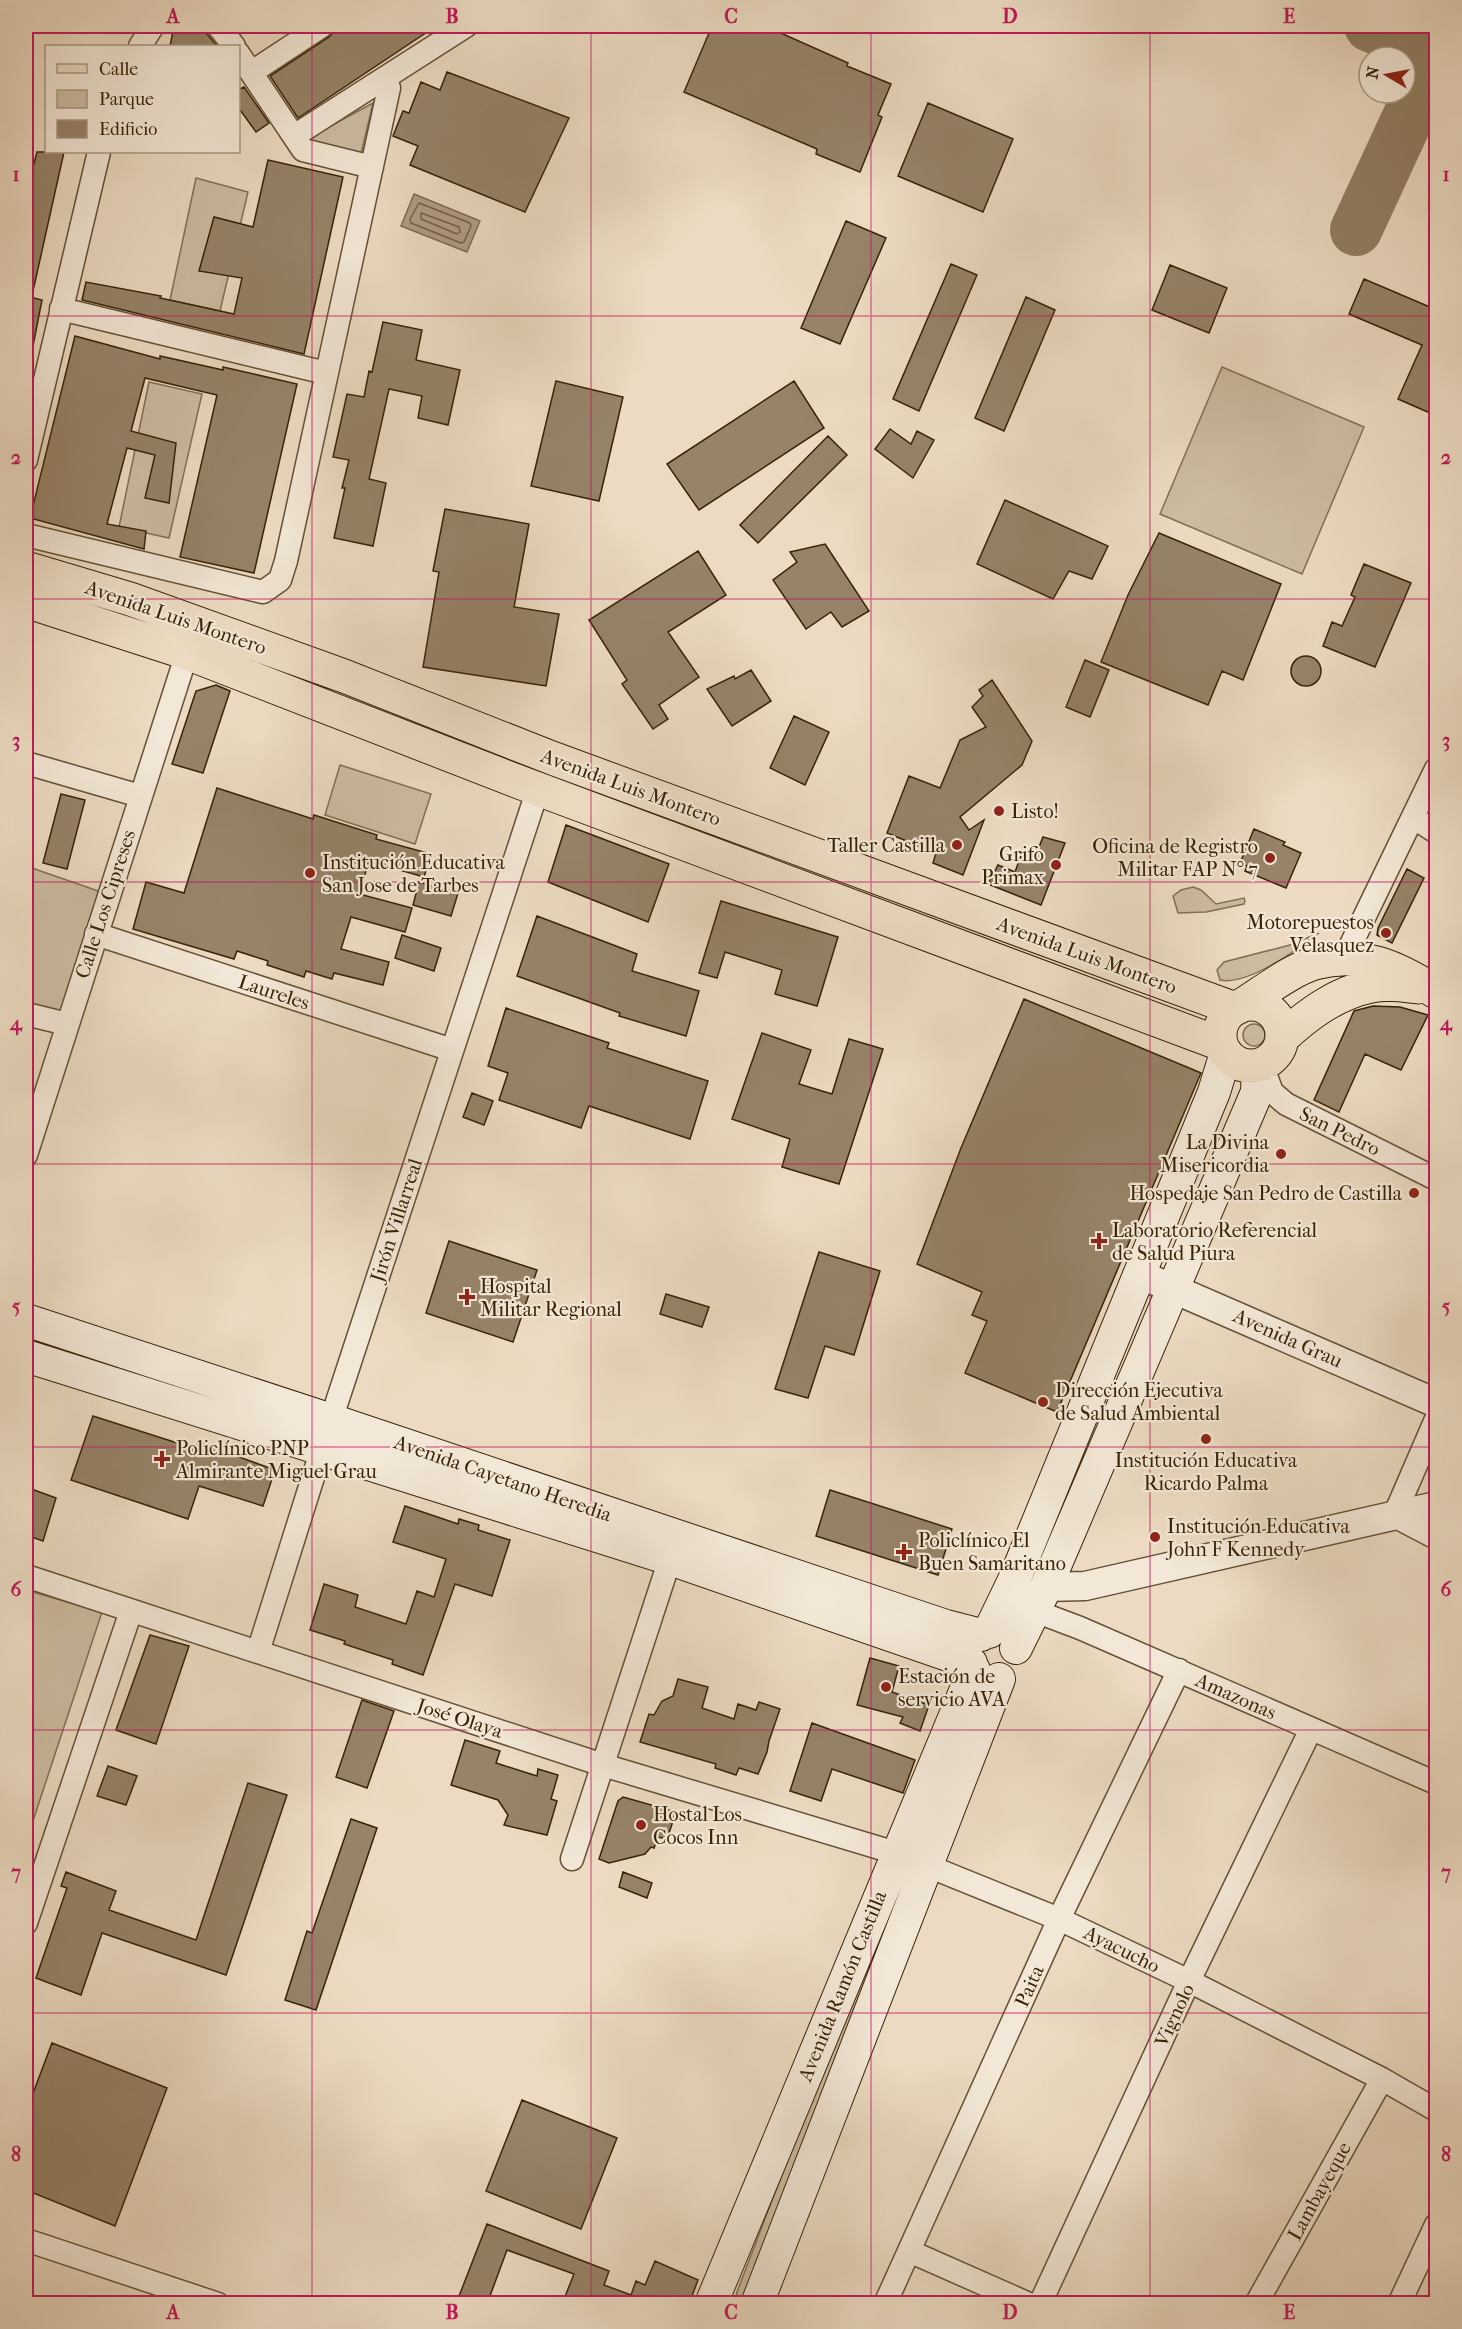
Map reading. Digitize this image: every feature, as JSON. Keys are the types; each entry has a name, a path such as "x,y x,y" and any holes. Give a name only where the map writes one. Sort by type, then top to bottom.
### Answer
{"main road":[{"name":"Avenida Luis Montero","path":"26,568 130,599 344,676 552,758 1130,971 1237,1008"},
{"name":"Avenida Luis Montero","path":"26,601 186,653 538,789 1116,1004 1224,1048"},
{"path":"990,957 1002,924"},
{"path":"1344,959 1369,959 1432,990 1394,985 1370,986 1335,999 1306,1017 1282,1038 1276,1055 1260,1065 1240,1065 1224,1048 1221,1028 1224,1020 1237,1008 1314,963 1344,959"},
{"path":"1116,1004 1130,971"},
{"path":"1237,1008 1248,1004 1266,1008 1279,1021 1282,1038"},
{"name":"Avenida Ramón Castilla","path":"711,2304 896,1853 983,1656 1214,1092 1224,1048"},
{"path":"983,1656 1005,1677 1014,1667 1016,1648 1041,1599 1257,1092 1260,1065"},
{"name":"Avenida Cayetano Heredia","path":"26,1320 326,1434 670,1559 983,1656"},
{"name":"Avenida Cayetano Heredia","path":"26,1356 326,1434 946,1626 983,1656"},
{"name":"Avenida Ramón Castilla","path":"757,2304 926,1867 983,1656"}],"street":[{"path":"141,45 153,26"},
{"path":"252,72 322,26"},
{"path":"294,136 466,26"},
{"path":"240,56 303,150 372,167"},
{"path":"26,535 263,592 280,580 389,88 386,77"},
{"path":"26,460 99,153"},
{"path":"60,309 326,373"},
{"path":"122,631 140,562"},
{"name":"Calle Los Cipreses","path":"26,1155 186,653"},
{"path":"26,763 140,796"},
{"path":"1344,959 1437,769"},
{"name":"Jirón Villarreal","path":"258,1652 326,1434 538,789"},
{"path":"1413,818 1437,832"},
{"name":"Laureles","path":"96,934 452,1050"},
{"path":"26,1014 67,1024"},
{"name":"San Pedro","path":"1260,1065 1272,1092 1286,1104 1437,1179"},
{"name":"Avenida Grau","path":"1139,1274 1437,1403"},
{"path":"1394,1516 1437,1419"},
{"path":"1041,1599 1085,1586 1437,1506"},
{"path":"1394,1516 1437,1538"},
{"path":"572,1859 670,1559"},
{"name":"José Olaya","path":"26,1576 603,1765 896,1853"},
{"name":"Amazonas","path":"1041,1599 1179,1670 1437,1783"},
{"path":"26,1923 131,1611"},
{"name":"Paita","path":"885,2304 1059,1919 1179,1670"},
{"name":"Vignolo","path":"1040,2304 1190,1981 1311,1729"},
{"name":"Ayacucho","path":"896,1853 1059,1919 1190,1981 1382,2079 1437,2110"},
{"name":"Lambayeque","path":"1256,2304 1382,2079"},
{"path":"1398,2304 1437,2225"},
{"path":"26,2240 218,2304"},
{"path":"909,2252 1029,2304"}],"green space":[{"path":"373,103 361,154 312,145 310,137"},
{"path":"196,178 248,192 220,311 170,300"},
{"path":"1222,367 1364,427 1302,574 1160,514"},
{"path":"149,382 202,394 169,538 119,527"},
{"path":"340,765 431,794 415,844 325,815"},
{"path":"26,866 104,893 65,1015 26,1010"},
{"path":"1193,887 1201,890 1216,904 1244,898 1245,901 1244,904 1206,912 1178,913 1173,896 1181,890"},
{"path":"1319,933 1258,972 1231,980 1220,980 1217,970 1224,962 1290,945"},
{"path":"1254,1024 1262,1027 1265,1035 1262,1043 1254,1046 1246,1043 1243,1035 1246,1027"},
{"path":"26,1590 102,1612 26,1842"},
{"path":"894,1882 902,1886 743,2303 735,2304 737,2292"}],"water":[{"path":"414,194 480,221 467,252 401,226"}],"building":[{"path":"174,26 205,26 207,34 216,45 170,45"},
{"path":"341,26 436,26 298,118 270,76 329,37"},
{"path":"712,26 765,26 848,63 847,66 891,84 878,115 882,117 860,172 816,154 817,149 684,92"},
{"path":"447,72 569,118 525,212 410,165 418,146 393,136 403,111 409,113 421,82 440,90"},
{"path":"244,87 269,123 256,132 240,110 240,89"},
{"path":"928,103 1013,139 983,212 898,176"},
{"path":"37,152 64,153 33,291 26,291 26,194"},
{"path":"268,160 343,177 304,354 82,300 86,282 161,296 160,298 234,314 242,278 199,271 214,217 253,227"},
{"path":"846,221 886,238 840,344 801,328"},
{"path":"951,264 977,275 919,411 893,399"},
{"path":"1170,265 1227,288 1209,333 1152,310"},
{"path":"1364,279 1437,310 1437,416 1398,399 1422,345 1349,314"},
{"path":"26,296 42,300 33,346 26,345"},
{"path":"1026,297 1055,310 1004,431 975,418"},
{"path":"383,322 422,330 416,360 460,370 448,425 418,418 422,396 389,389 369,479 386,483 373,546 334,538 349,460 333,457 347,394 364,397"},
{"path":"75,336 160,359 160,356 223,370 223,367 297,384 254,573 180,557 217,395 145,378 131,431 176,443 169,503 145,498 155,455 127,448 107,524 146,531 144,549 30,518"},
{"path":"556,381 623,397 599,501 531,486"},
{"path":"794,381 824,428 699,510 667,464"},
{"path":"890,429 911,444 917,431 934,440 913,478 875,449"},
{"path":"828,436 847,455 758,543 740,525"},
{"path":"1005,500 1108,546 1092,579 1069,571 1053,599 977,564"},
{"path":"445,509 529,524 514,607 559,614 546,686 423,667 439,572 433,571"},
{"path":"1159,533 1281,584 1243,680 1222,671 1208,705 1101,662 1128,595"},
{"path":"825,544 869,611 842,627 831,612 806,629 773,580 797,562 790,552"},
{"path":"698,551 726,595 668,632 699,677 659,705 668,719 653,729 622,684 627,680 589,620"},
{"path":"1364,564 1411,583 1375,667 1323,646 1332,622 1342,626 1355,597 1351,595"},
{"path":"1306,656 1317,660 1321,671 1317,682 1306,686 1295,682 1291,671 1295,660"},
{"path":"1085,660 1109,670 1090,717 1066,707"},
{"path":"751,670 771,701 732,726 707,689 734,676 735,679"},
{"path":"992,680 1032,741 1022,765 960,817 969,830 984,820 963,875 933,863 936,853 887,833 909,776 940,788 960,740 986,727 972,707 983,696 979,690"},
{"path":"216,685 230,691 203,773 172,764 196,691"},
{"path":"794,716 829,732 805,785 770,768"},
{"path":"217,788 313,819 314,815 377,835 376,839 431,854 424,877 369,861 359,894 412,908 405,932 351,917 341,949 389,962 383,985 334,973 332,979 306,971 304,977 267,965 268,961 237,951 234,959 133,929 146,882 184,893"},
{"path":"61,794 85,800 67,869 43,863"},
{"path":"566,825 669,864 648,922 548,882"},
{"name":"Oficina de Registro Militar FAP N° 7","path":"1254,829 1285,842 1283,845 1301,853 1286,888 1245,871 1247,866 1240,863"},
{"path":"1043,837 1065,843 1041,905 988,884 998,865 1015,872 1024,847 1037,852"},
{"path":"1407,869 1424,878 1392,943 1377,935 1378,928"},
{"path":"419,882 458,893 451,916 413,905"},
{"path":"721,901 838,937 817,1006 775,994 782,970 725,952 717,978 699,973"},
{"path":"537,916 637,954 632,971 699,991 686,1036 619,1016 620,1013 517,976"},
{"path":"402,935 441,948 434,971 395,958"},
{"path":"1024,999 1201,1073 1057,1412 965,1373 987,1321 972,1315 982,1292 917,1264 961,1148"},
{"path":"1373,1006 1400,1007 1428,1015 1401,1070 1365,1054 1339,1112 1314,1100 1354,1011"},
{"path":"506,1008 609,1043 607,1048 708,1081 690,1139 589,1106 581,1128 499,1100 508,1073 488,1066"},
{"path":"762,1033 811,1050 799,1084 832,1094 849,1039 883,1049 839,1184 782,1167 790,1139 732,1119"},
{"path":"472,1093 493,1101 484,1125 463,1117"},
{"path":"449,1241 537,1270 513,1342 426,1313"},
{"path":"819,1252 880,1271 854,1355 825,1346 808,1398 775,1389"},
{"path":"666,1294 709,1307 702,1327 660,1314"},
{"name":"Policlínico PNP Almirante Miguel Grau","path":"93,1416 196,1449 198,1442 275,1470 263,1506 199,1486 188,1519 71,1480"},
{"path":"26,1487 56,1498 43,1541 26,1535"},
{"path":"830,1490 952,1529 938,1575 816,1536"},
{"path":"405,1506 458,1524 459,1519 479,1525 478,1530 510,1540 492,1596 455,1584 423,1675 392,1664 393,1660 310,1630 324,1584 358,1595 355,1607 406,1624 417,1591 434,1597 446,1559 393,1542"},
{"path":"150,1635 189,1646 156,1744 116,1730"},
{"path":"870,1658 899,1666 892,1692 929,1705 920,1731 900,1723 903,1717 857,1705"},
{"path":"678,1679 708,1687 702,1708 734,1719 738,1704 756,1710 759,1702 780,1709 758,1774 739,1768 736,1775 715,1768 716,1764 640,1742 649,1714 654,1715 662,1701 673,1696"},
{"path":"362,1700 394,1711 367,1788 336,1777"},
{"path":"812,1723 915,1760 903,1793 832,1769 821,1801 790,1791"},
{"path":"465,1740 500,1751 496,1763 537,1776 538,1769 558,1775 551,1799 557,1801 547,1835 504,1825 508,1815 498,1800 451,1785"},
{"path":"108,1766 137,1776 126,1805 97,1796"},
{"path":"248,1783 287,1795 226,1975 102,1933 81,1995 36,1978 67,1888 61,1886 66,1872 116,1891 109,1910 196,1940"},
{"name":"Hostal Los Cocos Inn","path":"623,1797 676,1812 667,1839 658,1837 654,1848 651,1847 645,1854 609,1863 599,1859 618,1801"},
{"path":"351,1819 377,1828 316,2010 285,2000 307,1931 312,1933"},
{"path":"623,1872 652,1883 647,1898 619,1887"},
{"path":"52,2043 167,2088 115,2226 26,2190 26,2112"},
{"path":"522,2100 617,2138 581,2229 486,2191"},
{"path":"487,2224 609,2271 604,2285 631,2295 636,2281 645,2285 655,2261 698,2280 689,2304 562,2304 574,2274 507,2250 487,2304 456,2304"}],"taxiway":[{"path":"1370,26 1436,53"},
{"path":"1356,230 1436,57"}],"place":[{"name":"Listo!","path":"999,811"},
{"name":"Taller Castilla","path":"957,845"},
{"name":"Oficina de Registro Militar FAP N° 7","path":"1270,858"},
{"name":"Grifo Primax","path":"1056,865"},
{"name":"Institución Educativa San Jose de Tarbes","path":"310,873"},
{"name":"Motorepuestos Velasquez","path":"1386,933"},
{"name":"La Divina Misericordia","path":"1281,1154"},
{"name":"Hospedaje San Pedro de Castilla","path":"1414,1193"},
{"name":"Laboratorio Referencial de Salud Piura","path":"1099,1241"},
{"name":"Hospital Militar Regional","path":"467,1297"},
{"name":"Dirección Ejecutiva de Salud Ambiental","path":"1043,1402"},
{"name":"Institución Educativa Ricardo Palma","path":"1206,1439"},
{"name":"Policlínico PNP Almirante Miguel Grau","path":"162,1459"},
{"name":"Institución Educativa John F Kennedy","path":"1155,1537"},
{"name":"Policlínico El Buen Samaritano","path":"904,1552"},
{"name":"Estación de servicio AVA","path":"886,1687"},
{"name":"Hostal Los Cocos Inn","path":"641,1825"}]}
